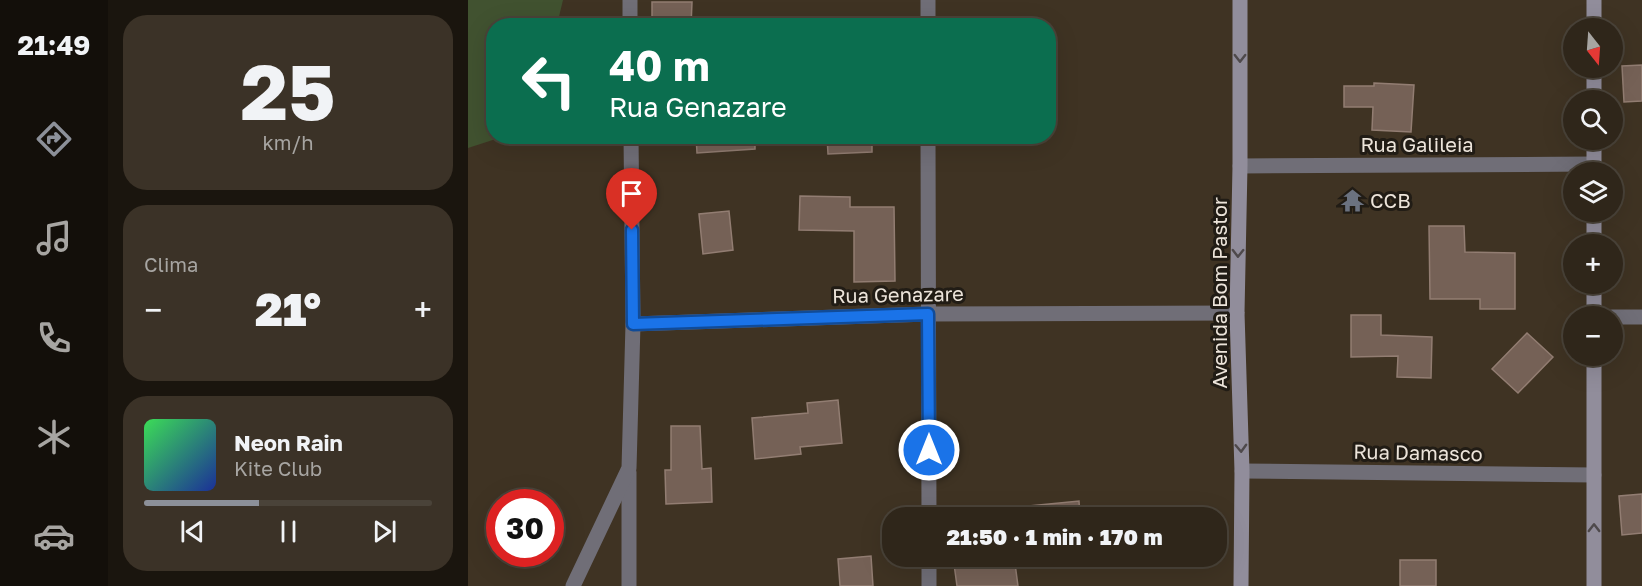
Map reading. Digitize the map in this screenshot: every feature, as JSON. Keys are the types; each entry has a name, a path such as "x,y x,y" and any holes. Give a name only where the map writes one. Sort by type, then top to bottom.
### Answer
{"street":[{"path":"630,0 630,18"},
{"path":"928,0 928,18"},
{"name":"Avenida Bom Pastor","path":"1240,0 1237,313 1242,471 1240,586"},
{"path":"1594,0 1594,18"},
{"path":"629,586 628,468 633,324 631,144"},
{"path":"928,144 929,507"},
{"name":"Rua Galileia","path":"1240,166 1563,168"},
{"name":"Rua Genazare","path":"633,324 928,314 1237,313"},
{"path":"1623,316 1642,317"},
{"path":"1594,366 1594,586"},
{"path":"573,586 628,468"},
{"name":"Rua Damasco","path":"1242,471 1594,475"},
{"path":"929,567 929,586"}],"green space":[{"path":"468,0 563,0 559,18 486,18 486,142 468,148"}],"building":[{"path":"652,2 692,2 691,18 652,18"},
{"path":"1642,65 1642,101 1624,102 1623,66"},
{"path":"1374,83 1414,85 1411,132 1372,130 1373,107 1344,107 1344,86 1374,86"},
{"path":"696,144 755,144 755,149 697,153"},
{"path":"827,144 872,144 872,152 828,154"},
{"path":"800,196 850,197 850,207 894,207 895,281 854,282 854,231 799,230"},
{"path":"729,211 733,250 703,254 699,214"},
{"path":"1429,226 1464,226 1465,252 1515,253 1515,309 1480,309 1480,299 1430,299"},
{"path":"1351,315 1381,315 1381,335 1432,337 1431,378 1397,377 1398,356 1351,357"},
{"path":"1527,333 1553,357 1518,393 1492,369"},
{"path":"838,400 842,443 800,447 801,454 755,459 752,418 808,413 807,403"},
{"path":"671,426 700,426 702,469 711,468 712,502 666,504 665,470 671,470"},
{"path":"1642,494 1642,533 1622,535 1619,496"},
{"path":"1079,501 1079,507 1029,507"},
{"path":"871,556 873,586 840,586 838,559"},
{"path":"1400,560 1436,560 1436,586 1400,586"},
{"path":"954,567 1015,567 1018,586 957,586"}],"place":[{"name":"CCB","path":"1352,200"}],"route":[{"path":"632,230 633,324 928,314 929,450"}]}
